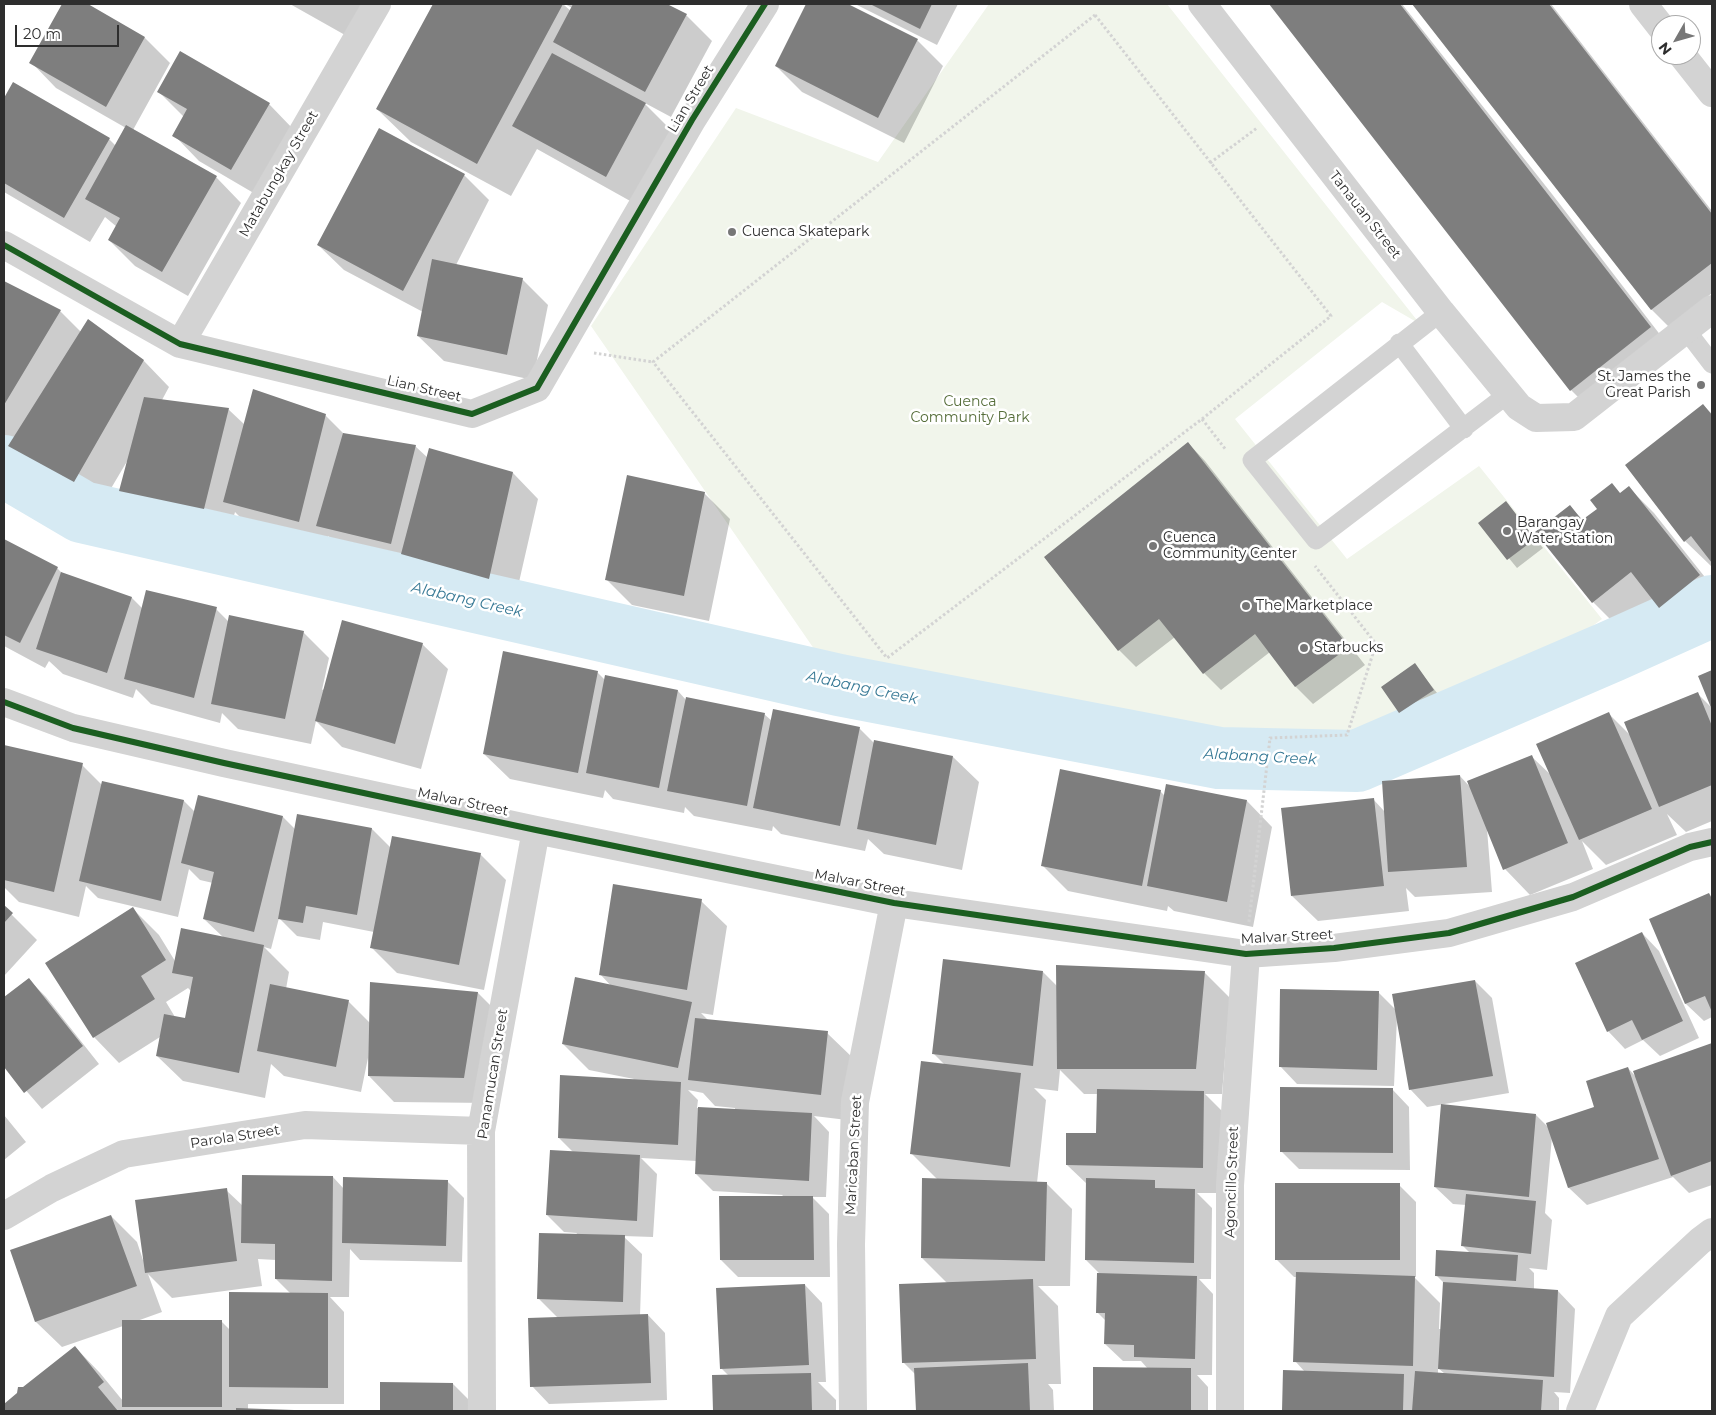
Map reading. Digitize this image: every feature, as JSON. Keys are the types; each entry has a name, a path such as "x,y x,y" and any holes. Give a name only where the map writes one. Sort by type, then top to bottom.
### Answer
{"street":[{"name":"Matabungkay Street","path":"180,344 377,4"},
{"name":"Lian Street","path":"4,245 180,344 472,414 537,388 692,120 765,4"},
{"name":"Tanauan Street","path":"1202,4 1441,312 1519,407 1536,418 1574,417 1686,330"},
{"path":"1643,4 1652,15"},
{"path":"1690,65 1712,93"},
{"path":"1686,330 1712,309"},
{"name":"Malvar Street","path":"4,702 73,728 536,830 894,903 1246,954 1334,948 1449,933 1573,897 1690,847 1712,842"},
{"name":"Panamucan Street","path":"482,1411 481,1131 536,830"},
{"name":"Maricaban Street","path":"853,1411 850,1244 854,1102 894,903"},
{"name":"Agoncillo Street","path":"1230,1411 1230,1184 1246,954"},
{"name":"Parola Street","path":"4,1216 52,1188 124,1154 305,1125 481,1131"},
{"path":"1580,1411 1619,1316 1700,1240 1712,1232"}],"lane":[{"path":"1441,312 1252,460 1316,540 1508,394"},
{"path":"1686,330 1712,364"},
{"path":"1399,343 1464,429"}],"path":[{"path":"560,347 653,362 887,658 1202,419 1331,316 1095,15 653,362"},
{"path":"1210,163 1282,108"},
{"path":"1202,419 1232,458"},
{"path":"1246,954 1270,738 1347,735 1376,644 1314,564"}],"green space":[{"name":"Cuenca Community Park","path":"989,4 1167,4 1420,324 1382,302 1235,419 1347,559 1479,466 1602,619 1482,707 1357,761 839,685 591,326 736,108 878,162"}],"building":[{"path":"62,4 88,4 145,37 106,107 29,63"},
{"path":"433,4 563,4 477,164 376,109"},
{"path":"573,4 667,4 687,14 645,92 553,42"},
{"path":"806,4 848,4 918,39 878,118 775,66"},
{"path":"870,4 932,4 920,29"},
{"path":"1269,4 1400,4 1651,327 1570,391"},
{"path":"1412,4 1549,4 1712,214 1712,263 1651,310"},
{"path":"180,51 270,103 231,170 172,136 187,109 157,92"},
{"path":"552,53 646,103 606,177 512,126"},
{"path":"13,82 110,138 64,218 4,183 4,98"},
{"path":"126,125 217,176 162,272 108,240 120,218 85,199"},
{"path":"379,128 465,174 403,291 317,245"},
{"path":"432,259 523,278 507,355 417,336"},
{"path":"4,281 61,310 4,405"},
{"path":"88,319 144,360 74,482 8,446"},
{"path":"253,389 326,414 299,522 223,502"},
{"path":"144,397 229,408 204,509 119,491"},
{"path":"1703,404 1712,415 1712,563 1691,536 1684,542 1625,465"},
{"path":"343,433 416,445 391,544 316,526"},
{"name":"Cuenca Community Center","path":"1188,442 1349,647 1295,687 1255,634 1203,674 1159,619 1118,651 1044,557"},
{"path":"429,448 513,472 489,579 401,554"},
{"path":"627,475 705,492 684,596 605,580"},
{"path":"1612,483 1620,493 1629,486 1700,575 1659,608 1631,572 1592,603 1535,532 1570,505 1582,520 1597,509 1590,500"},
{"name":"Barangay Water Station","path":"1506,501 1535,539 1507,560 1478,523"},
{"path":"4,539 58,567 20,643 4,635"},
{"path":"61,572 132,597 107,673 36,649"},
{"path":"146,590 217,607 194,698 124,679"},
{"path":"229,615 304,631 285,719 211,704"},
{"path":"342,620 423,643 395,744 315,721"},
{"path":"503,651 598,671 578,773 483,754"},
{"path":"1415,663 1434,690 1399,713 1381,687"},
{"path":"1712,670 1712,710 1698,676"},
{"path":"605,675 678,690 659,788 586,773"},
{"path":"1698,692 1712,726 1712,785 1659,807 1624,722"},
{"path":"686,697 765,713 747,806 667,791"},
{"path":"773,709 860,727 840,826 753,808"},
{"path":"1609,712 1652,809 1579,840 1536,744"},
{"path":"874,740 953,756 936,845 857,829"},
{"path":"4,745 83,763 54,892 4,880"},
{"path":"1532,755 1568,843 1503,870 1467,781"},
{"path":"1060,769 1161,790 1142,886 1041,866"},
{"path":"1460,775 1467,867 1388,872 1382,781"},
{"path":"102,781 184,800 161,901 79,881"},
{"path":"1166,784 1247,800 1227,902 1147,886"},
{"path":"198,795 283,816 254,932 203,919 214,872 181,863"},
{"path":"1374,798 1384,886 1291,896 1281,808"},
{"path":"297,814 372,828 357,915 306,906 303,923 278,919"},
{"path":"392,836 481,853 459,965 370,948"},
{"path":"613,884 702,899 687,990 599,975"},
{"path":"1709,893 1712,899 1712,1012 1705,996 1685,1004 1649,919"},
{"path":"4,905 13,913 4,923"},
{"path":"133,907 166,960 141,976 155,999 93,1038 45,963"},
{"path":"181,928 264,945 239,1073 156,1056 164,1014 185,1018 193,977 172,973"},
{"path":"1642,932 1683,1021 1642,1040 1632,1020 1607,1032 1575,963"},
{"path":"943,959 1043,971 1033,1066 932,1054"},
{"path":"1056,965 1205,971 1196,1069 1057,1069"},
{"path":"575,977 692,1002 678,1068 562,1044"},
{"path":"29,978 83,1046 24,1093 4,1067 4,997"},
{"path":"1475,980 1493,1076 1409,1090 1392,994"},
{"path":"370,982 478,992 464,1078 368,1076"},
{"path":"270,984 349,1000 336,1067 257,1051"},
{"path":"1280,989 1379,991 1377,1070 1279,1067"},
{"path":"695,1018 828,1031 821,1095 688,1080"},
{"path":"1712,1043 1712,1161 1671,1176 1633,1071"},
{"path":"921,1061 1021,1073 1010,1167 910,1154"},
{"path":"1628,1067 1659,1159 1568,1188 1546,1123 1594,1107 1586,1081"},
{"path":"560,1075 681,1082 678,1145 558,1138"},
{"path":"1280,1087 1393,1088 1393,1153 1280,1152"},
{"path":"1097,1089 1204,1091 1203,1168 1066,1165 1066,1133 1096,1133"},
{"path":"1441,1104 1536,1114 1529,1197 1434,1187"},
{"path":"698,1107 812,1113 809,1181 695,1174"},
{"path":"550,1150 640,1155 637,1221 546,1215"},
{"path":"242,1175 333,1176 332,1281 275,1279 275,1244 241,1243"},
{"path":"343,1177 448,1180 446,1246 342,1243"},
{"path":"922,1178 1047,1182 1045,1261 921,1258"},
{"path":"1086,1178 1155,1180 1155,1188 1195,1189 1194,1263 1085,1260"},
{"path":"1275,1183 1400,1183 1400,1260 1275,1260"},
{"path":"227,1188 237,1261 145,1273 135,1200"},
{"path":"1466,1194 1536,1201 1531,1254 1461,1246"},
{"path":"719,1196 813,1196 814,1260 720,1260"},
{"path":"111,1215 137,1286 35,1322 10,1250"},
{"path":"539,1233 625,1235 623,1302 537,1299"},
{"path":"1436,1250 1518,1255 1516,1281 1435,1276"},
{"path":"1296,1272 1415,1276 1413,1366 1293,1362"},
{"path":"1097,1273 1197,1276 1195,1359 1134,1357 1134,1345 1104,1344 1105,1313 1096,1313"},
{"path":"1033,1279 1036,1359 902,1363 899,1284"},
{"path":"1443,1282 1558,1290 1554,1377 1438,1369"},
{"path":"805,1284 809,1365 720,1369 716,1288"},
{"path":"229,1292 328,1293 328,1388 229,1387"},
{"path":"648,1314 651,1383 530,1387 528,1318"},
{"path":"122,1320 222,1320 222,1407 122,1407"},
{"path":"75,1346 104,1382 98,1387 118,1411 4,1411 4,1404 17,1393 18,1387 23,1387"},
{"path":"1028,1363 1030,1411 916,1411 914,1368"},
{"path":"1093,1367 1191,1368 1191,1411 1093,1411"},
{"path":"1283,1370 1404,1374 1403,1411 1282,1411"},
{"path":"1415,1371 1543,1380 1541,1411 1412,1411"},
{"path":"811,1373 812,1411 713,1411 712,1375"},
{"path":"380,1382 453,1383 453,1411 380,1411"},
{"path":"236,1408 294,1410 294,1411 236,1411"}],"waterway":[{"name":"Alabang Creek","path":"4,466 82,512 839,685 1219,758 1357,761 1712,606"}],"cycle path":[{"path":"4,245 180,344 472,414 537,388 692,120 765,4"},
{"path":"4,702 73,728 224,763 536,830 894,903 1246,954 1334,948 1449,933 1573,897 1690,847 1712,842"}],"place":[{"name":"Cuenca Skatepark","path":"732,232"},
{"name":"St. James the Great Parish","path":"1701,385"},
{"name":"Barangay Water Station","path":"1507,531"},
{"name":"Cuenca Community Center","path":"1153,546"},
{"name":"The Marketplace","path":"1246,606"},
{"name":"Starbucks","path":"1304,648"}]}
